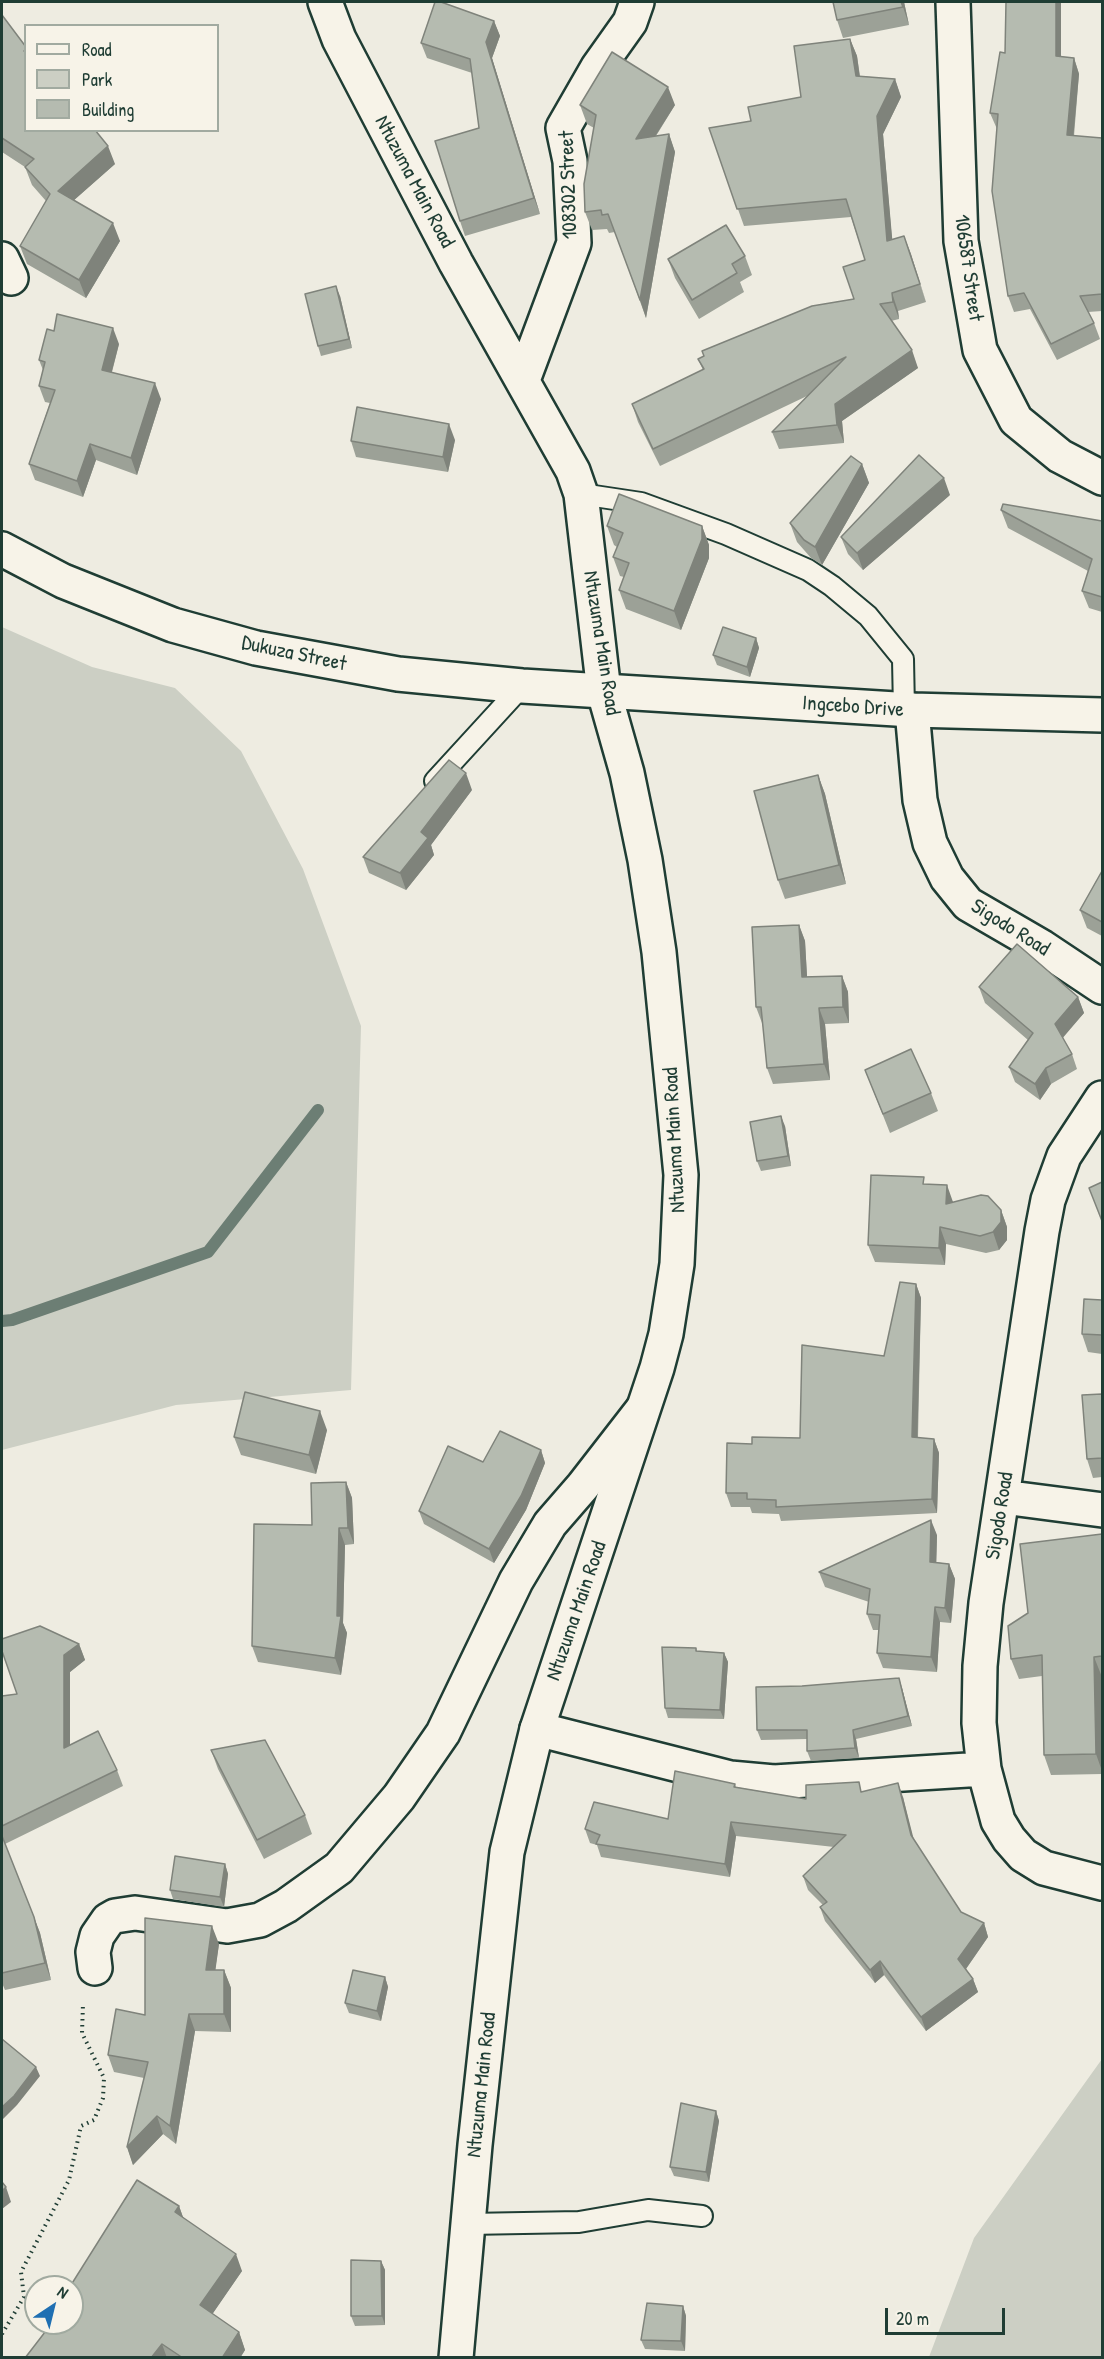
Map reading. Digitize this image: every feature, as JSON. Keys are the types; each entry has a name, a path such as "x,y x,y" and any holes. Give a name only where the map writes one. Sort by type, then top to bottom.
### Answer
{"street":[{"name":"Ntuzuma Main Road","path":"325,2 339,39 413,182 573,471 581,494 604,692 627,773 645,860 670,1042 681,1175 677,1264 670,1311 657,1368 537,1730 507,1852 496,1929 456,2358"},
{"name":"108302 Street","path":"523,380 574,243 570,161 563,128 598,67 630,22 637,2"},
{"name":"106587 Street","path":"953,2 961,241 980,350 1016,420 1060,456 1102,478"},
{"name":"Dukuza Street","path":"2,549 63,582 173,625 256,648 398,674 604,692"},
{"name":"Ingcebo Drive","path":"604,692 908,710 1102,715"},
{"name":"Sigodo Road","path":"908,710 920,800 930,843 947,878 968,904 1042,947 1102,987"},
{"name":"Sigodo Road","path":"1102,1098 1064,1156 1048,1200 986,1604 980,1666 979,1723 984,1769 998,1821 1023,1855 1044,1868 1102,1883"},
{"path":"95,1968 93,1952 97,1936 114,1916 135,1913 227,1926 260,1920 286,1906 339,1868 399,1797 443,1733 516,1581 550,1524 583,1486 644,1407"},
{"path":"1003,1497 1102,1510"},
{"path":"537,1730 730,1778 774,1782 984,1769"}],"lane":[{"path":"581,494 642,503 726,534 808,570 868,616 903,659 908,710"},
{"path":"420,798 522,686"},
{"path":"468,2224 579,2222 648,2210 702,2216"}],"path":[{"path":"2,2334 24,2297 21,2272 69,2180 81,2126 94,2120 103,2098 104,2078 82,2033 83,2003 95,1968"}],"green space":[{"path":"2,627 92,667 175,688 241,751 303,869 361,1026 351,1390 176,1405 2,1450"},
{"path":"1102,2059 1102,2357 929,2357 974,2238"}],"building":[{"path":"435,2 441,2 494,21 486,42 534,198 460,221 435,141 479,128 470,59 421,43"},
{"path":"833,2 901,2 903,7 837,20"},
{"path":"1006,2 1056,2 1056,56 1074,58 1067,135 1102,138 1102,294 1080,296 1094,323 1051,344 1024,293 1008,296 992,191 998,114 990,113 1000,52 1005,53"},
{"path":"2,15 24,44 24,132 97,132 108,146 58,191 113,223 79,280 20,246 50,194 25,167 34,159 2,138"},
{"path":"850,39 856,76 895,79 877,116 887,241 904,236 920,284 892,293 893,302 880,304 912,350 835,404 837,425 772,432 846,357 653,449 632,404 704,369 698,359 704,356 702,351 812,306 854,299 843,267 865,260 846,199 737,209 709,128 751,121 748,107 801,97 794,46"},
{"path":"612,52 668,87 636,139 669,134 640,300 608,214 602,215 601,210 585,212 584,184 596,115 580,105"},
{"path":"726,225 745,256 732,264 737,273 692,300 668,259"},
{"path":"336,286 349,339 318,346 305,294"},
{"path":"57,314 113,328 102,370 155,383 131,458 90,444 77,481 29,464 55,390 39,386 45,362 39,360 47,329 54,331"},
{"path":"357,407 449,424 443,457 351,441"},
{"path":"919,455 944,478 857,553 841,537"},
{"path":"851,456 862,464 815,547 804,540 790,523"},
{"path":"619,494 702,526 702,539 674,611 619,590 629,563 613,557 623,533 607,526"},
{"path":"1003,504 1102,521 1102,597 1082,591 1092,559 1001,510"},
{"path":"723,627 756,638 747,667 713,655"},
{"path":"449,760 466,773 421,832 428,838 400,873 363,857"},
{"path":"818,775 839,865 778,880 754,791"},
{"path":"1102,871 1102,922 1080,910"},
{"path":"799,925 802,977 842,976 843,1007 819,1008 824,1064 767,1068 761,1007 756,1007 752,927"},
{"path":"1017,944 1078,997 1055,1024 1072,1054 1046,1068 1035,1084 1009,1067 1033,1033 979,987"},
{"path":"911,1049 931,1093 883,1114 865,1070"},
{"path":"781,1116 788,1156 757,1161 750,1122"},
{"path":"871,1175 924,1177 923,1184 947,1185 946,1204 981,1195 988,1196 1001,1210 1001,1222 993,1232 980,1236 940,1227 939,1248 868,1245"},
{"path":"1102,1182 1102,1221 1089,1188"},
{"path":"900,1282 916,1284 912,1437 934,1439 932,1499 776,1507 776,1500 747,1499 747,1493 726,1493 727,1443 752,1444 752,1437 800,1438 802,1345 884,1356"},
{"path":"1084,1299 1102,1300 1102,1335 1082,1334"},
{"path":"245,1392 320,1411 309,1455 234,1437"},
{"path":"1102,1394 1102,1458 1087,1459 1082,1395"},
{"path":"500,1431 541,1450 521,1496 489,1549 419,1511 448,1446 483,1462"},
{"path":"346,1482 348,1528 339,1528 337,1616 341,1616 335,1658 252,1646 254,1524 312,1525 311,1483"},
{"path":"931,1520 930,1562 949,1564 945,1608 935,1607 931,1657 877,1653 880,1615 867,1614 870,1589 819,1572"},
{"path":"1102,1534 1102,1656 1094,1657 1096,1754 1044,1755 1042,1655 1011,1659 1008,1626 1028,1613 1020,1544"},
{"path":"40,1626 79,1644 64,1655 64,1748 98,1731 117,1770 2,1826 2,1696 17,1694 2,1651 2,1639"},
{"path":"662,1647 696,1648 696,1651 724,1653 720,1710 665,1708"},
{"path":"899,1678 908,1716 853,1730 855,1748 807,1751 807,1730 757,1730 756,1687 802,1686"},
{"path":"265,1740 305,1815 257,1840 211,1750"},
{"path":"675,1771 735,1784 734,1787 806,1799 806,1785 859,1782 861,1792 898,1783 911,1835 961,1912 984,1923 958,1959 973,1979 921,2017 880,1961 870,1970 820,1907 827,1902 803,1876 846,1835 731,1822 725,1864 596,1844 600,1835 585,1829 594,1802 668,1819"},
{"path":"2,1836 34,1917 45,1963 2,1973"},
{"path":"175,1856 225,1864 220,1897 170,1890"},
{"path":"145,1918 212,1926 206,1970 224,1970 224,2014 189,2014 170,2126 157,2116 127,2147 148,2062 108,2055 116,2009 145,2015"},
{"path":"353,1970 385,1977 377,2011 345,2003"},
{"path":"2,2039 36,2067 14,2096 2,2107"},
{"path":"681,2103 716,2111 706,2172 670,2167"},
{"path":"137,2180 179,2206 175,2212 236,2254 200,2305 239,2332 222,2358 183,2358 162,2344 151,2358 25,2358 43,2335 84,2335 84,2275 77,2275"},
{"path":"351,2260 381,2261 382,2316 351,2316"},
{"path":"647,2303 683,2306 681,2341 641,2340"}],"waterway":[{"path":"2,1321 12,1320 208,1252 318,1110"}]}
